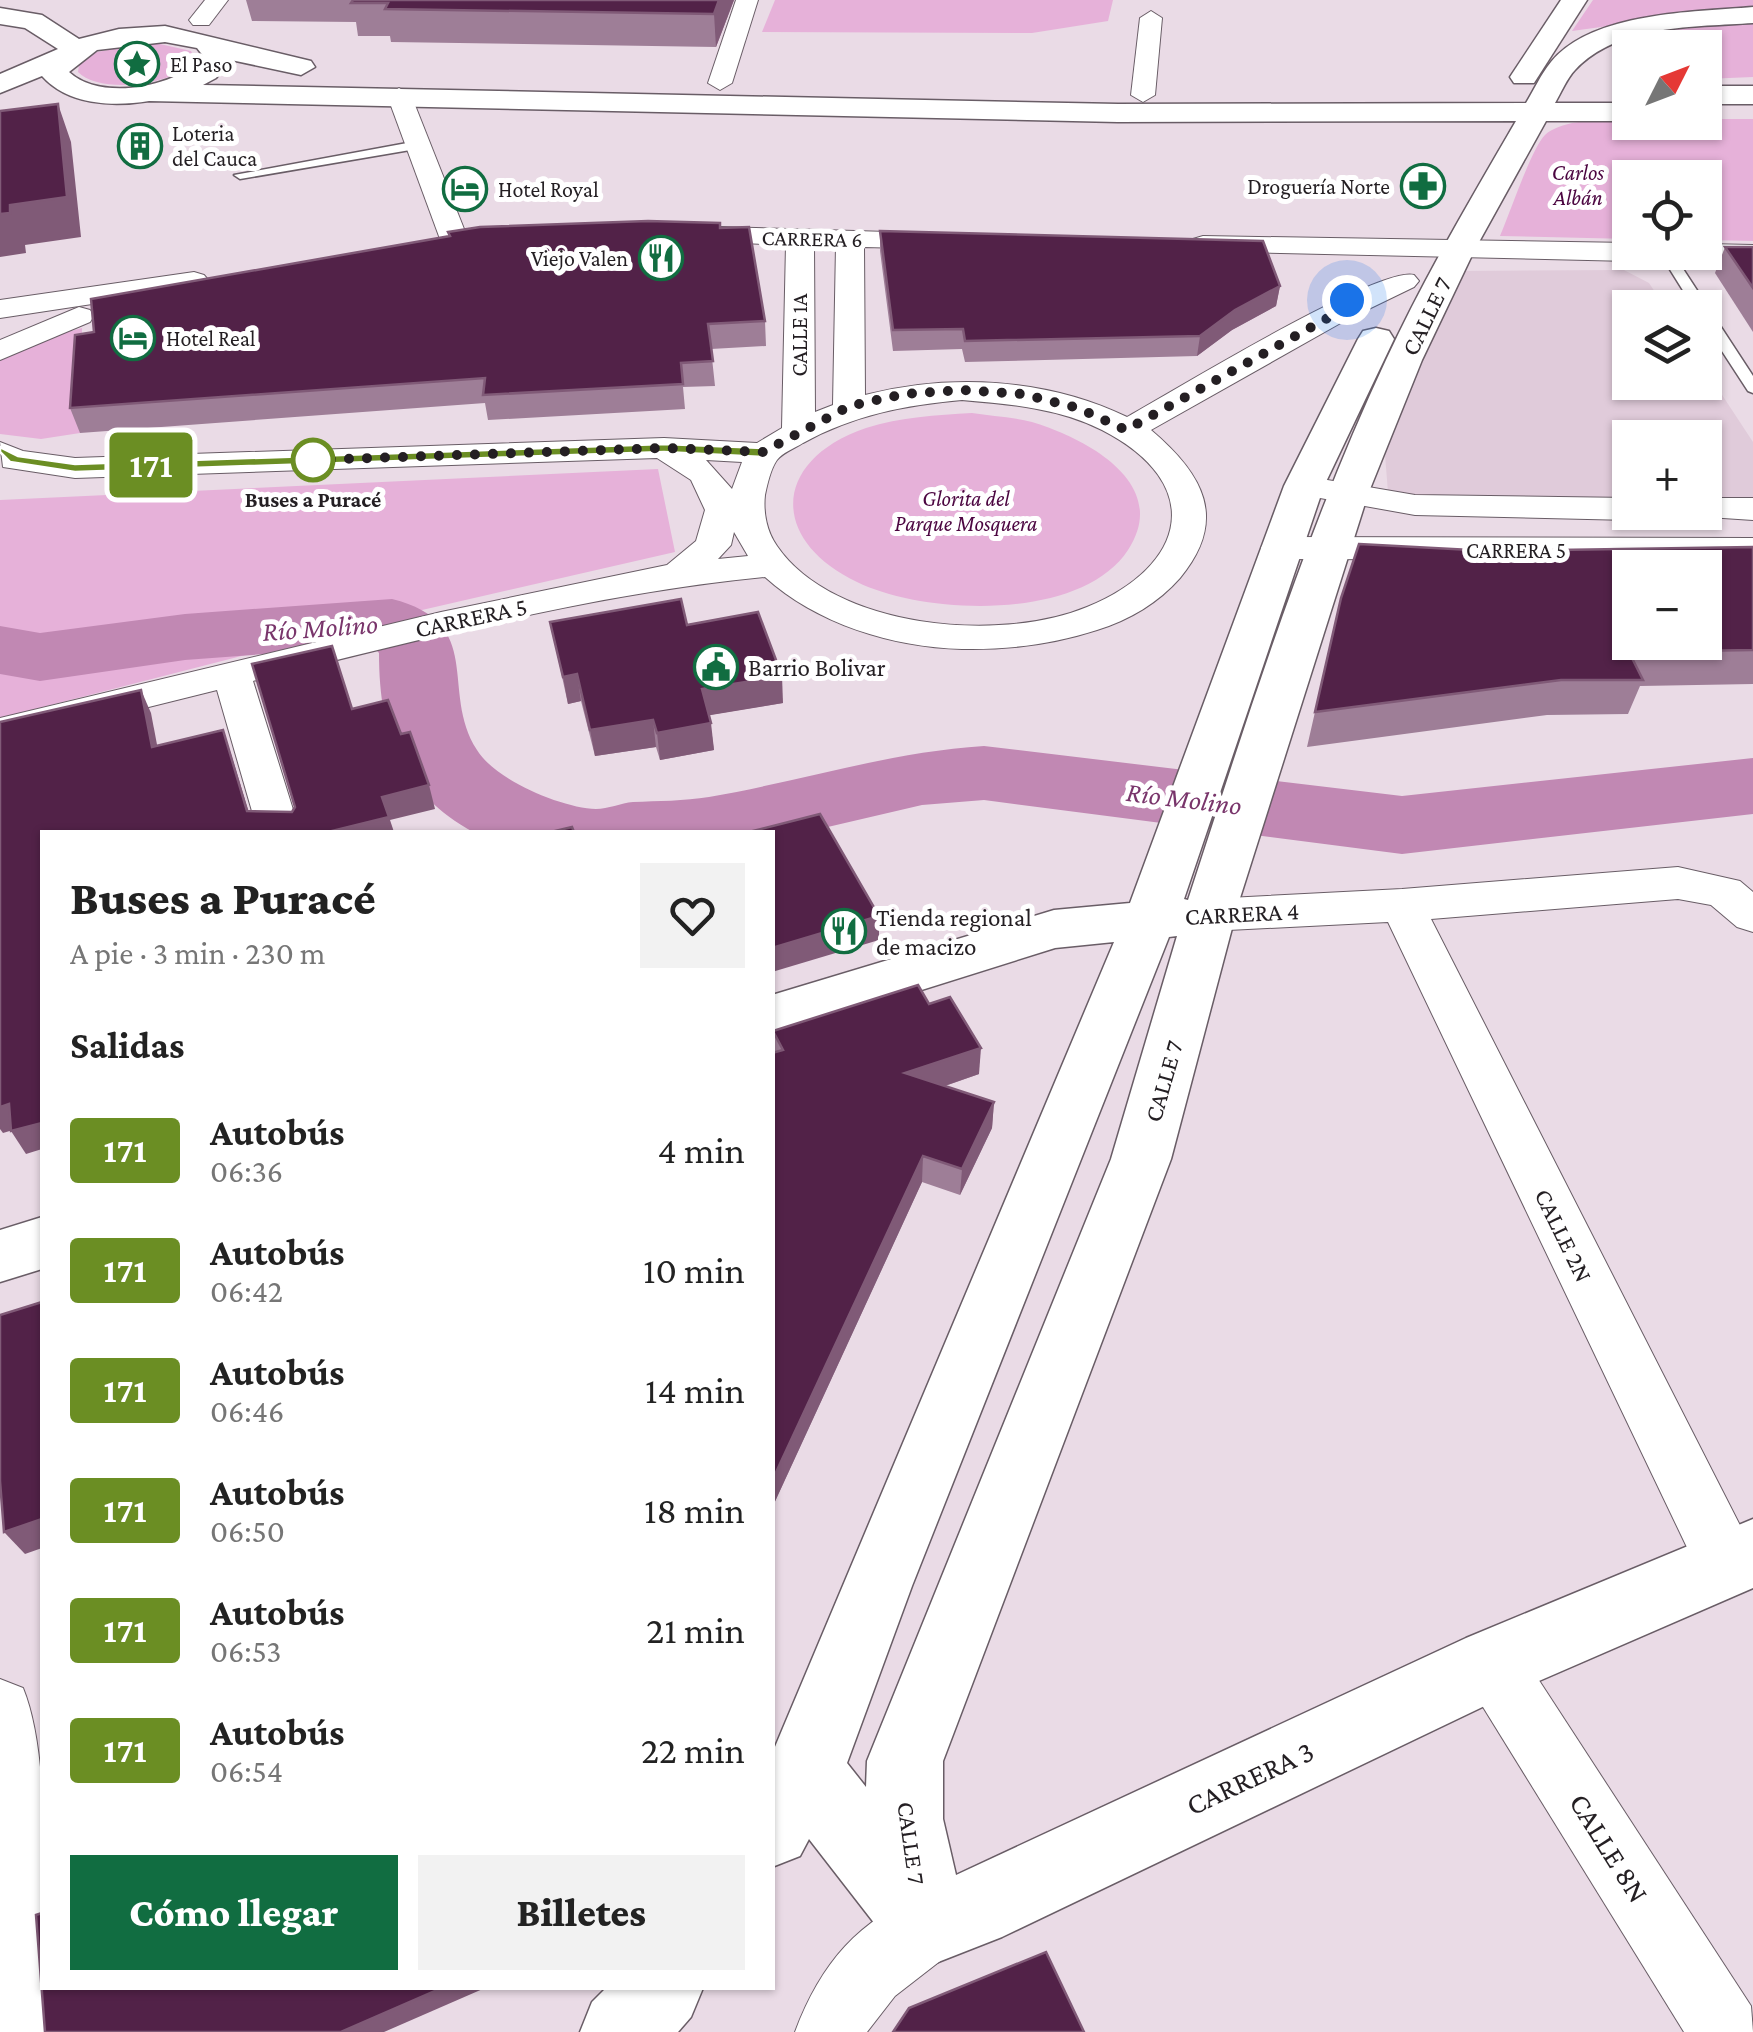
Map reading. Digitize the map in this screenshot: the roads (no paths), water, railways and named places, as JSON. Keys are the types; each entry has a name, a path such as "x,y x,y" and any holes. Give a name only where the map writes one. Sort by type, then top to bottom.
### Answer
{"main road":[{"name":"CALLE 7","path":"1236,751 1280,548 1304,486 1508,105 1574,0"},
{"path":"126,7 142,24 165,34 313,69 1508,105"},
{"path":"0,16 32,21 74,52"},
{"path":"1610,71 1581,49 1612,34 1656,23 1753,16"},
{"path":"84,17 114,39"},
{"path":"0,84 114,39 165,34"},
{"path":"148,92 197,78 212,68 218,58 216,49"},
{"name":"CALLE 7","path":"789,1800 876,1586 1183,907 1236,751 1327,550 1404,360 1427,261 1543,104 1562,66 1581,49"},
{"path":"74,52 54,73 60,82 74,90 108,94 399,95 1118,112 1543,104 1612,98"},
{"path":"1722,96 1753,95"},
{"path":"1543,104 1612,110"},
{"path":"1722,111 1753,111"},
{"name":"CALLE 7","path":"928,1926 904,1820 905,1761 1141,1158 1183,907"},
{"name":"CARRERA 4","path":"775,1015 1054,928 1183,907"},
{"path":"0,1256 40,1244"},
{"name":"CARRERA 3","path":"928,1926 974,1909 1492,1664 1740,1558"},
{"path":"789,1800 928,1926"},
{"path":"622,2032 660,1990"}],"street":[{"path":"201,20 217,0"},
{"path":"720,83 747,0"},
{"path":"1144,94 1152,6"},
{"path":"399,95 454,239"},
{"name":"CARRERA 6","path":"668,234 969,241"},
{"name":"CALLE 1A","path":"799,430 800,239"},
{"name":"CALLE 1A","path":"850,239 850,406"},
{"path":"1167,244 1305,246 1427,261 1612,253"},
{"path":"1305,246 1342,272 1350,286 1347,300 1335,314"},
{"path":"1722,253 1753,254"},
{"path":"1126,430 1427,261"},
{"path":"0,309 222,277"},
{"path":"0,351 146,290"},
{"path":"0,452 15,460 75,468 664,448 763,452 850,406 904,394 943,391 1022,394 1078,408 1126,430 1167,461 1189,498 1190,537 1165,577 1116,610 1047,632 966,638 887,626 819,601 772,566 750,531 748,496 763,452"},
{"path":"664,448 704,473 723,510 714,545 679,574"},
{"name":"CARRERA 5","path":"1304,486 1415,506 1612,509"},
{"path":"1722,509 1753,509"},
{"path":"1678,530 1689,549"},
{"name":"CARRERA 5","path":"1280,548 1753,548"},
{"name":"CARRERA 5","path":"0,731 441,622 679,574 772,566"},
{"path":"232,676 278,830"},
{"name":"CARRERA 4","path":"1183,907 1402,906 1678,883 1739,904"},
{"name":"CALLE 2N","path":"1402,906 1740,1558"},
{"name":"CALLE 8N","path":"1492,1664 1725,2032"},
{"path":"0,1711 27,2032"},
{"path":"831,2032 836,2016 876,1961 928,1926"}],"lane":[{"path":"240,175 418,145"},
{"path":"1722,340 1753,388"}],"waterway":[{"name":"Río Molino","path":"0,650 40,657 185,637 392,622 418,649 425,724 436,753 453,777 475,797 503,812 564,830"},
{"name":"Río Molino","path":"654,830 706,827 922,777 984,773 1402,825 1753,786"}],"place":[{"name":"El Paso","path":"137,64"},
{"name":"Loteria del Cauca","path":"140,146"},
{"name":"Droguería Norte","path":"1423,186"},
{"name":"Hotel Royal","path":"465,189"},
{"name":"Viejo Valen","path":"661,258"},
{"name":"Hotel Real","path":"133,338"},
{"name":"Buses a Puracé","path":"313,460"},
{"name":"Barrio Bolivar","path":"716,667"},
{"name":"Tienda regional de macizo","path":"844,931"}],"park label":[{"name":"Carlos Albán","path":"1578,184"},
{"name":"Glorita del Parque Mosquera","path":"966,510"}]}
